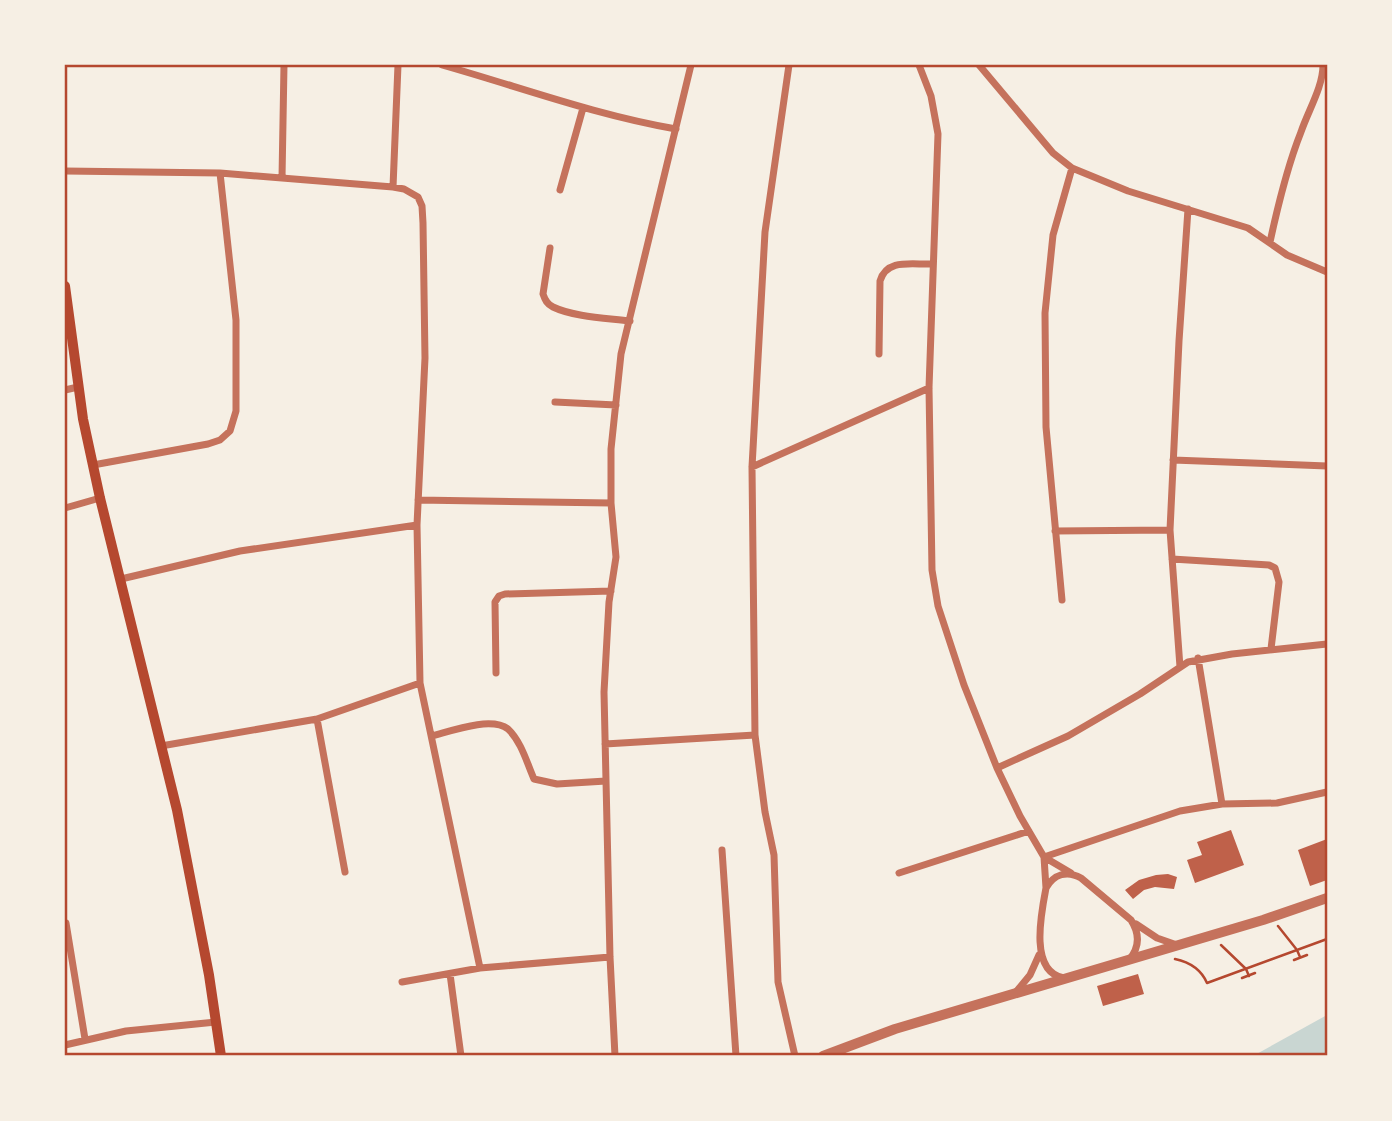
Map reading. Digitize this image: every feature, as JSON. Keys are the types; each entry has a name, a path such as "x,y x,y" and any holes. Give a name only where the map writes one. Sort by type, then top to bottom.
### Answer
{"main road":[{"path":"65,286 78,387 93,465 185,848 220,1056"}],"street":[{"path":"282,178 284,65"},
{"path":"393,187 397,65"},
{"path":"442,65 497,79 624,120 676,129"},
{"path":"615,1056 605,744 606,647 616,557 611,503 611,449 621,354 691,65"},
{"path":"789,65 765,232 752,467 755,735 765,812 774,855 778,982 795,1056"},
{"path":"919,65 931,96 938,134 929,388 931,549 935,587 953,655 997,768 1044,857 1046,888 1040,951 1031,975 1016,992"},
{"path":"979,65 1053,153 1072,168 1128,191 1248,228 1287,255 1327,272"},
{"path":"1270,242 1280,196 1323,65"},
{"path":"560,190 583,108"},
{"path":"1062,600 1046,427 1045,313 1053,235 1072,168"},
{"path":"65,171 220,173 393,187 412,192 422,206 426,307 417,525 420,683 480,968"},
{"path":"93,465 208,444 220,440 230,431 236,411 236,320 220,173"},
{"path":"1180,667 1170,530 1188,209"},
{"path":"550,248 543,294 551,307 594,317 630,321"},
{"path":"879,354 880,281 883,272 891,265 933,264"},
{"path":"65,390 78,387"},
{"path":"752,467 929,388"},
{"path":"555,402 616,405"},
{"path":"1173,460 1327,466"},
{"path":"65,508 100,498"},
{"path":"418,500 611,503"},
{"path":"121,579 240,551 417,525"},
{"path":"1055,531 1170,530"},
{"path":"1172,559 1269,565 1275,568 1279,582 1271,649"},
{"path":"496,673 495,602 499,596 611,591"},
{"path":"997,768 1068,736 1198,658 1327,644"},
{"path":"1198,658 1222,804"},
{"path":"161,746 317,719 420,683"},
{"path":"317,719 345,872"},
{"path":"432,736 478,725 495,724 508,730 517,741 534,779 556,783 606,781"},
{"path":"605,744 755,735"},
{"path":"1044,857 1180,810 1222,804 1277,803 1327,792"},
{"path":"898,873 1028,831"},
{"path":"722,850 736,1056"},
{"path":"1044,857 1075,875 1157,938 1178,945"},
{"path":"1046,888 1049,882 1061,874 1075,875"},
{"path":"823,1056 895,1029 1327,898"},
{"path":"1128,960 1138,945 1136,928 1131,920"},
{"path":"66,923 85,1039"},
{"path":"1040,951 1045,967 1051,974 1066,978"},
{"path":"402,982 480,968 610,957"},
{"path":"450,974 461,1056"},
{"path":"65,1045 143,1029 216,1022"}],"path":[{"path":"1278,925 1300,957"},
{"path":"1172,958 1193,966 1207,983 1327,939"},
{"path":"1220,943 1246,969 1249,976"},
{"path":"1294,960 1307,955"},
{"path":"1242,978 1255,973"}],"shaded area":[{"path":"1327,1015 1327,1056 1253,1056"}],"building":[{"path":"1231,830 1244,865 1195,883 1187,860 1202,855 1197,842"},
{"path":"1327,839 1327,880 1310,886 1298,850"},
{"path":"1168,874 1177,877 1174,889 1155,887 1144,890 1133,899 1125,890 1139,880"},
{"path":"1138,974 1144,994 1103,1006 1097,986"}]}
